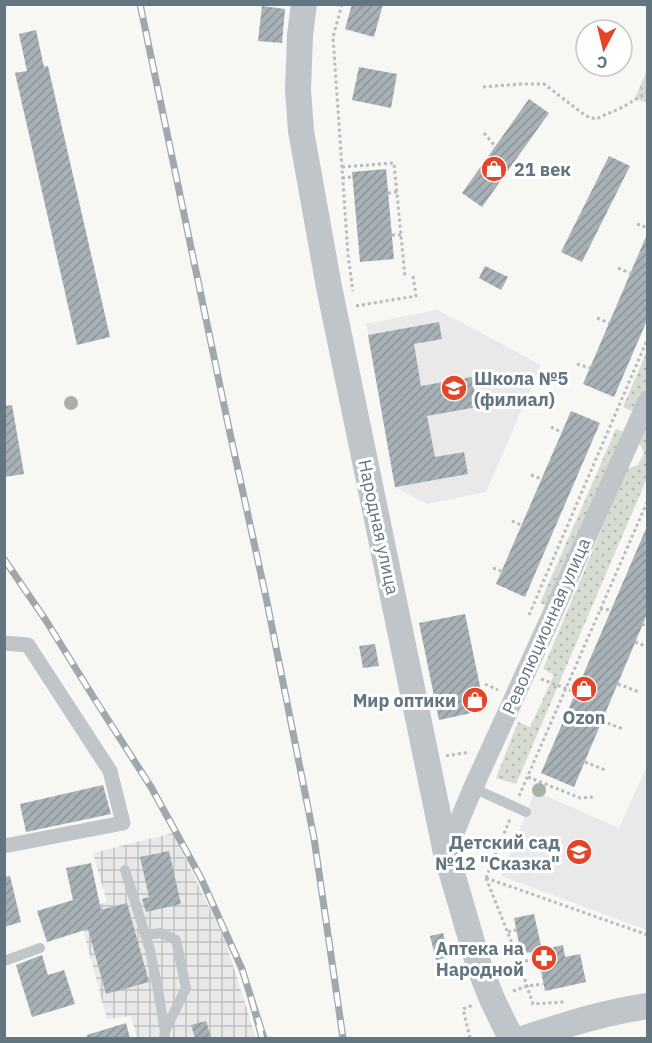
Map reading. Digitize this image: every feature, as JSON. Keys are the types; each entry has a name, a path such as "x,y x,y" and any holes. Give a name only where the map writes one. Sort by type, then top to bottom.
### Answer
{"street":[{"name":"Народная улица","path":"304,4 300,35 298,90 301,130 329,287 446,853 479,966 511,1038"},
{"name":"Революционная улица","path":"446,853 648,399"},
{"path":"4,643 28,645 110,771 123,823 4,846"},
{"path":"525,1038 581,1020 648,1006"}],"lane":[{"path":"473,788 526,812"},
{"path":"125,870 150,950 164,1035"},
{"path":"145,935 161,933 176,940 186,988 164,1035"},
{"path":"4,961 40,948"}],"path":[{"path":"342,4 333,37 348,255 354,295"},
{"path":"483,87 544,84 586,116 596,119 648,92"},
{"path":"484,132 495,146"},
{"path":"342,167 394,163 405,277"},
{"path":"342,178 352,177"},
{"path":"388,193 397,192"},
{"path":"637,224 648,228"},
{"path":"392,235 401,235"},
{"path":"618,268 630,273"},
{"path":"356,306 416,296 413,276"},
{"path":"597,318 609,323"},
{"name":"Революционная улица","path":"528,619 648,338"},
{"path":"577,364 590,368"},
{"path":"550,427 561,432"},
{"path":"531,475 541,479"},
{"path":"543,984 527,986 486,878 514,807 648,500"},
{"path":"512,521 521,525"},
{"path":"493,568 501,571"},
{"path":"600,609 610,610"},
{"path":"642,624 648,627"},
{"path":"635,642 648,647"},
{"path":"526,673 575,692"},
{"path":"485,684 498,690"},
{"path":"618,684 639,692"},
{"path":"602,721 623,729"},
{"path":"443,756 472,752"},
{"path":"585,762 605,770"},
{"path":"528,777 580,798 593,797"},
{"path":"486,878 648,935"},
{"path":"508,932 516,930"},
{"path":"513,945 519,944"},
{"path":"532,952 533,960"},
{"path":"519,962 538,959"}],"shaded area":[{"name":"Школа №5 (филиал)","path":"438,310 541,365 486,492 427,504 395,487 367,326 364,324"},
{"name":"Детский сад №12 \"Сказка\"","path":"647,766 647,930 501,876 535,791 619,828"},
{"path":"173,833 225,940 256,1038 137,1038 131,1016 107,1019 78,911 107,902 93,853"}],"green space":[{"path":"647,70 648,103 635,98"},
{"path":"647,351 647,387 636,413 623,407"},
{"path":"647,419 647,478 516,784 496,778 518,722 530,727 554,675 543,669 627,469 638,465 644,453 638,440"},
{"path":"616,429 624,432 549,606 540,603"}],"building":[{"path":"352,4 383,4 374,37 345,29"},
{"path":"262,6 285,9 282,43 258,41"},
{"path":"36,30 44,67 48,66 110,337 77,345 15,73 27,71 19,34"},
{"path":"359,67 397,74 391,108 352,100"},
{"name":"21 век","path":"529,99 549,113 482,207 462,193"},
{"path":"609,156 630,166 582,262 561,252"},
{"path":"386,169 394,259 360,262 352,172"},
{"path":"648,232 648,318 614,397 583,384"},
{"path":"485,266 508,277 501,290 479,278"},
{"name":"Школа №5 (филиал)","path":"439,322 442,339 414,344 421,386 472,377 477,407 427,416 435,457 464,452 468,474 395,487 368,335"},
{"path":"12,405 24,474 4,477 4,406"},
{"path":"571,411 600,423 525,597 496,584"},
{"path":"648,524 648,612 574,787 541,773"},
{"path":"465,614 485,710 439,720 419,623"},
{"path":"375,644 379,666 363,668 359,646"},
{"path":"103,785 111,814 26,832 20,804"},
{"path":"169,851 181,904 146,912 142,899 149,897 140,857"},
{"path":"91,863 101,910 127,903 149,982 106,994 88,929 47,942 37,911 73,900 66,868"},
{"path":"10,876 21,922 4,927 4,877"},
{"path":"534,914 542,950 563,945 565,957 580,954 586,982 545,991 537,951 521,954 514,918"},
{"path":"443,933 450,957 436,960 430,936"},
{"path":"42,955 48,975 64,970 75,1004 32,1017 16,965"},
{"path":"206,1021 211,1038 195,1038 191,1025"},
{"path":"126,1023 130,1038 87,1038 87,1035"}],"railway":[{"path":"140,4 267,602 314,838 343,1038"},
{"path":"4,559 45,619 151,787 201,878 242,969 252,1001"},
{"path":"262,1038 252,1001 264,1038"}],"place":[{"name":"21 век","path":"494,169"},
{"name":"Школа №5 (филиал)","path":"454,388"},
{"name":"Ozon","path":"584,689"},
{"name":"Мир оптики","path":"475,700"},
{"name":"Детский сад №12 \"Сказка\"","path":"579,852"},
{"name":"Аптека на Народной","path":"544,958"}]}
